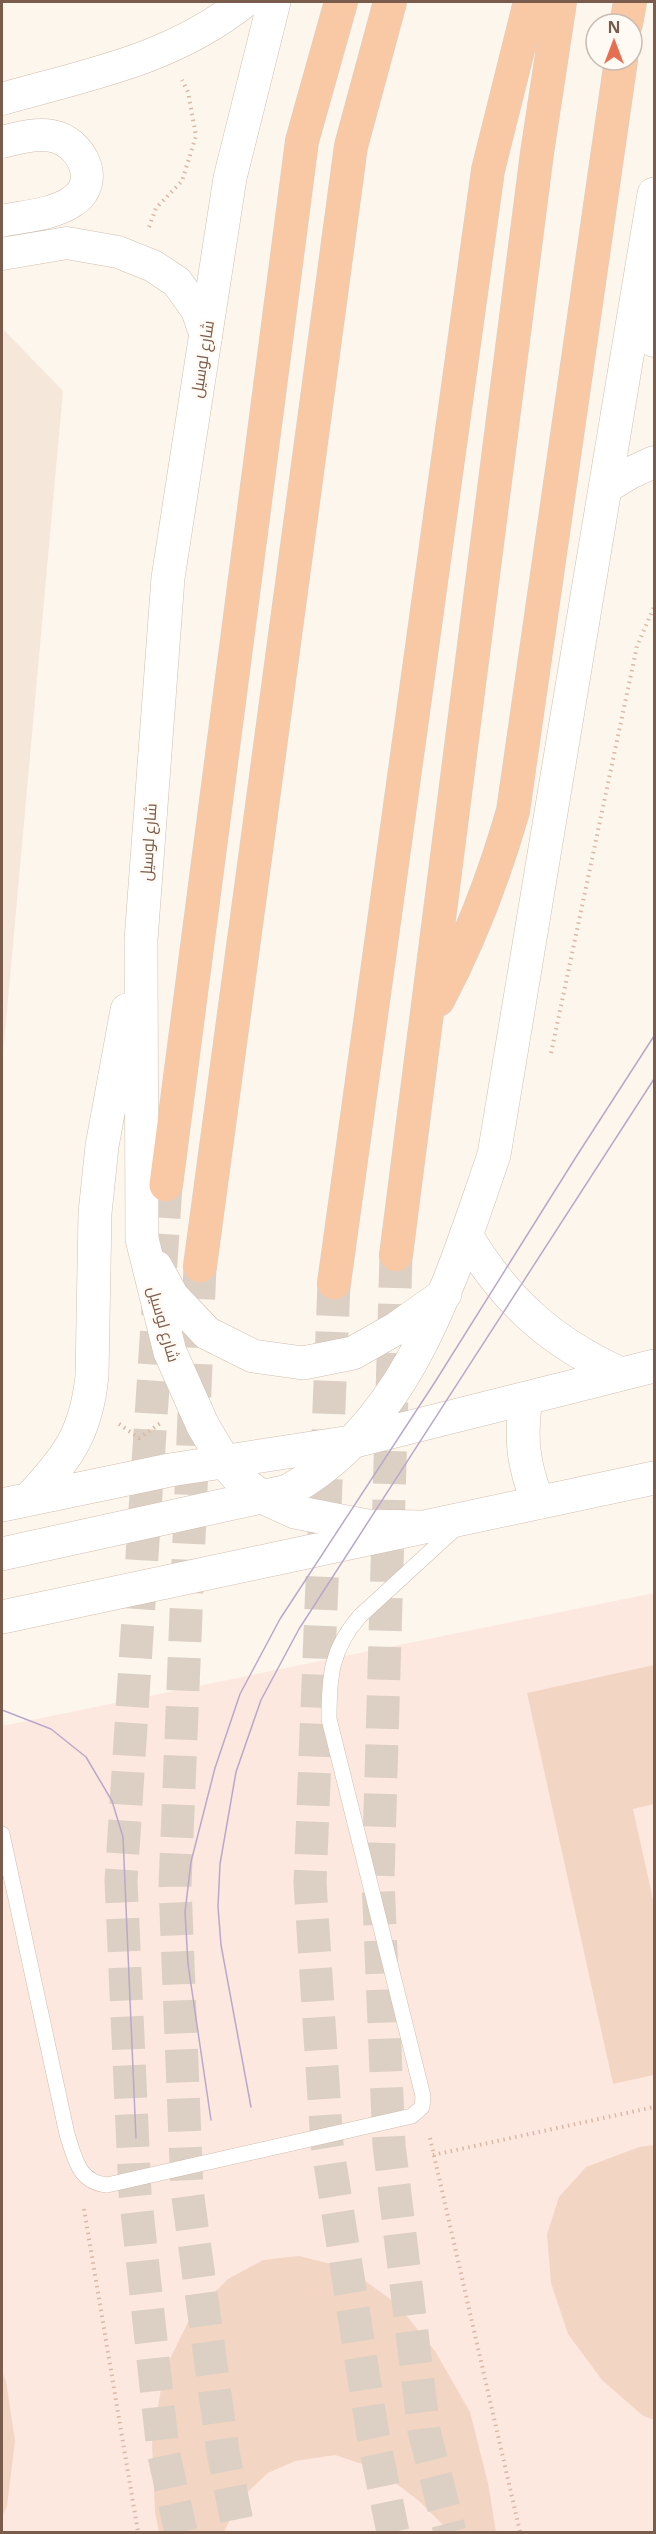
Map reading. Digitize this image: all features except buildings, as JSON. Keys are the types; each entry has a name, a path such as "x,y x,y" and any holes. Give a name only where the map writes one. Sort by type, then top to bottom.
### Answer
{"highway":[{"path":"166,1185 302,141 341,2"},
{"path":"200,1266 351,146 390,2"},
{"path":"334,1283 488,170 530,2"},
{"path":"396,1255 537,153 560,2"},
{"path":"427,1021 454,971 477,919 497,866 513,811 619,72"}],"street":[{"path":"2,99 120,66 167,49 216,23 243,2"},
{"name":"شارع لوسيل","path":"274,2 230,178 168,578 141,940 141,1239 170,1352 203,1426 224,1461 241,1481 262,1497 295,1512 367,1526 419,1527"},
{"path":"2,142 39,135 65,140 79,151 84,162 86,183 74,201 61,208 2,221"},
{"path":"2,1554 288,1491 335,1460 380,1408 406,1372 427,1335 445,1294 494,1155 654,194"},
{"path":"2,254 67,243 118,252 136,259 153,266 177,282 197,310 206,336"},
{"path":"636,302 654,341"},
{"path":"605,488 630,472 654,462"},
{"path":"15,1502 54,1472 70,1450 82,1427 89,1402 92,1376 95,1213 102,1146 112,1080 141,940"},
{"path":"466,1235 497,1282 536,1323 591,1360 621,1374"},
{"path":"141,1239 172,1296 207,1332 253,1356 303,1363 353,1353 397,1328 445,1294"},
{"path":"15,1502 224,1461 351,1442 654,1366"},
{"path":"526,1398 522,1425 522,1451 528,1478 538,1503"},
{"path":"2,1617 654,1478"}],"lane":[{"path":"2,1834 67,2134 78,2170 95,2184 107,2185 412,2116 422,2107 423,2096 329,1719 329,1696 336,1650 348,1630 360,1616 467,1518"}],"path":[{"path":"136,259 156,208 183,181 196,136 188,92 167,49"},
{"path":"549,1064 637,646 654,607"},
{"path":"422,2107 520,2532"},
{"path":"433,2155 654,2107"},
{"path":"78,2170 138,2532"}],"shaded area":[{"path":"2,328 63,391 2,1066"},
{"path":"654,1593 654,2532 2,2532 2,1726"}],"tunnel":[{"path":"166,1185 121,1881 135,2193 163,2451 181,2532"},
{"path":"396,1255 378,1879 389,2145 424,2431 450,2532"},
{"path":"200,1266 175,1886 187,2190 223,2452 239,2532"},
{"path":"334,1283 310,1883 327,2144 373,2436 393,2532"}],"tram line":[{"path":"211,2120 188,1964 185,1912 191,1862 215,1768 240,1694 280,1619 435,1382 654,1036"},
{"path":"251,2107 221,1945 218,1907 220,1864 236,1772 261,1700 299,1629 654,1079"},
{"path":"2,1710 51,1729 86,1757 112,1801 123,1837 136,2138"}]}
